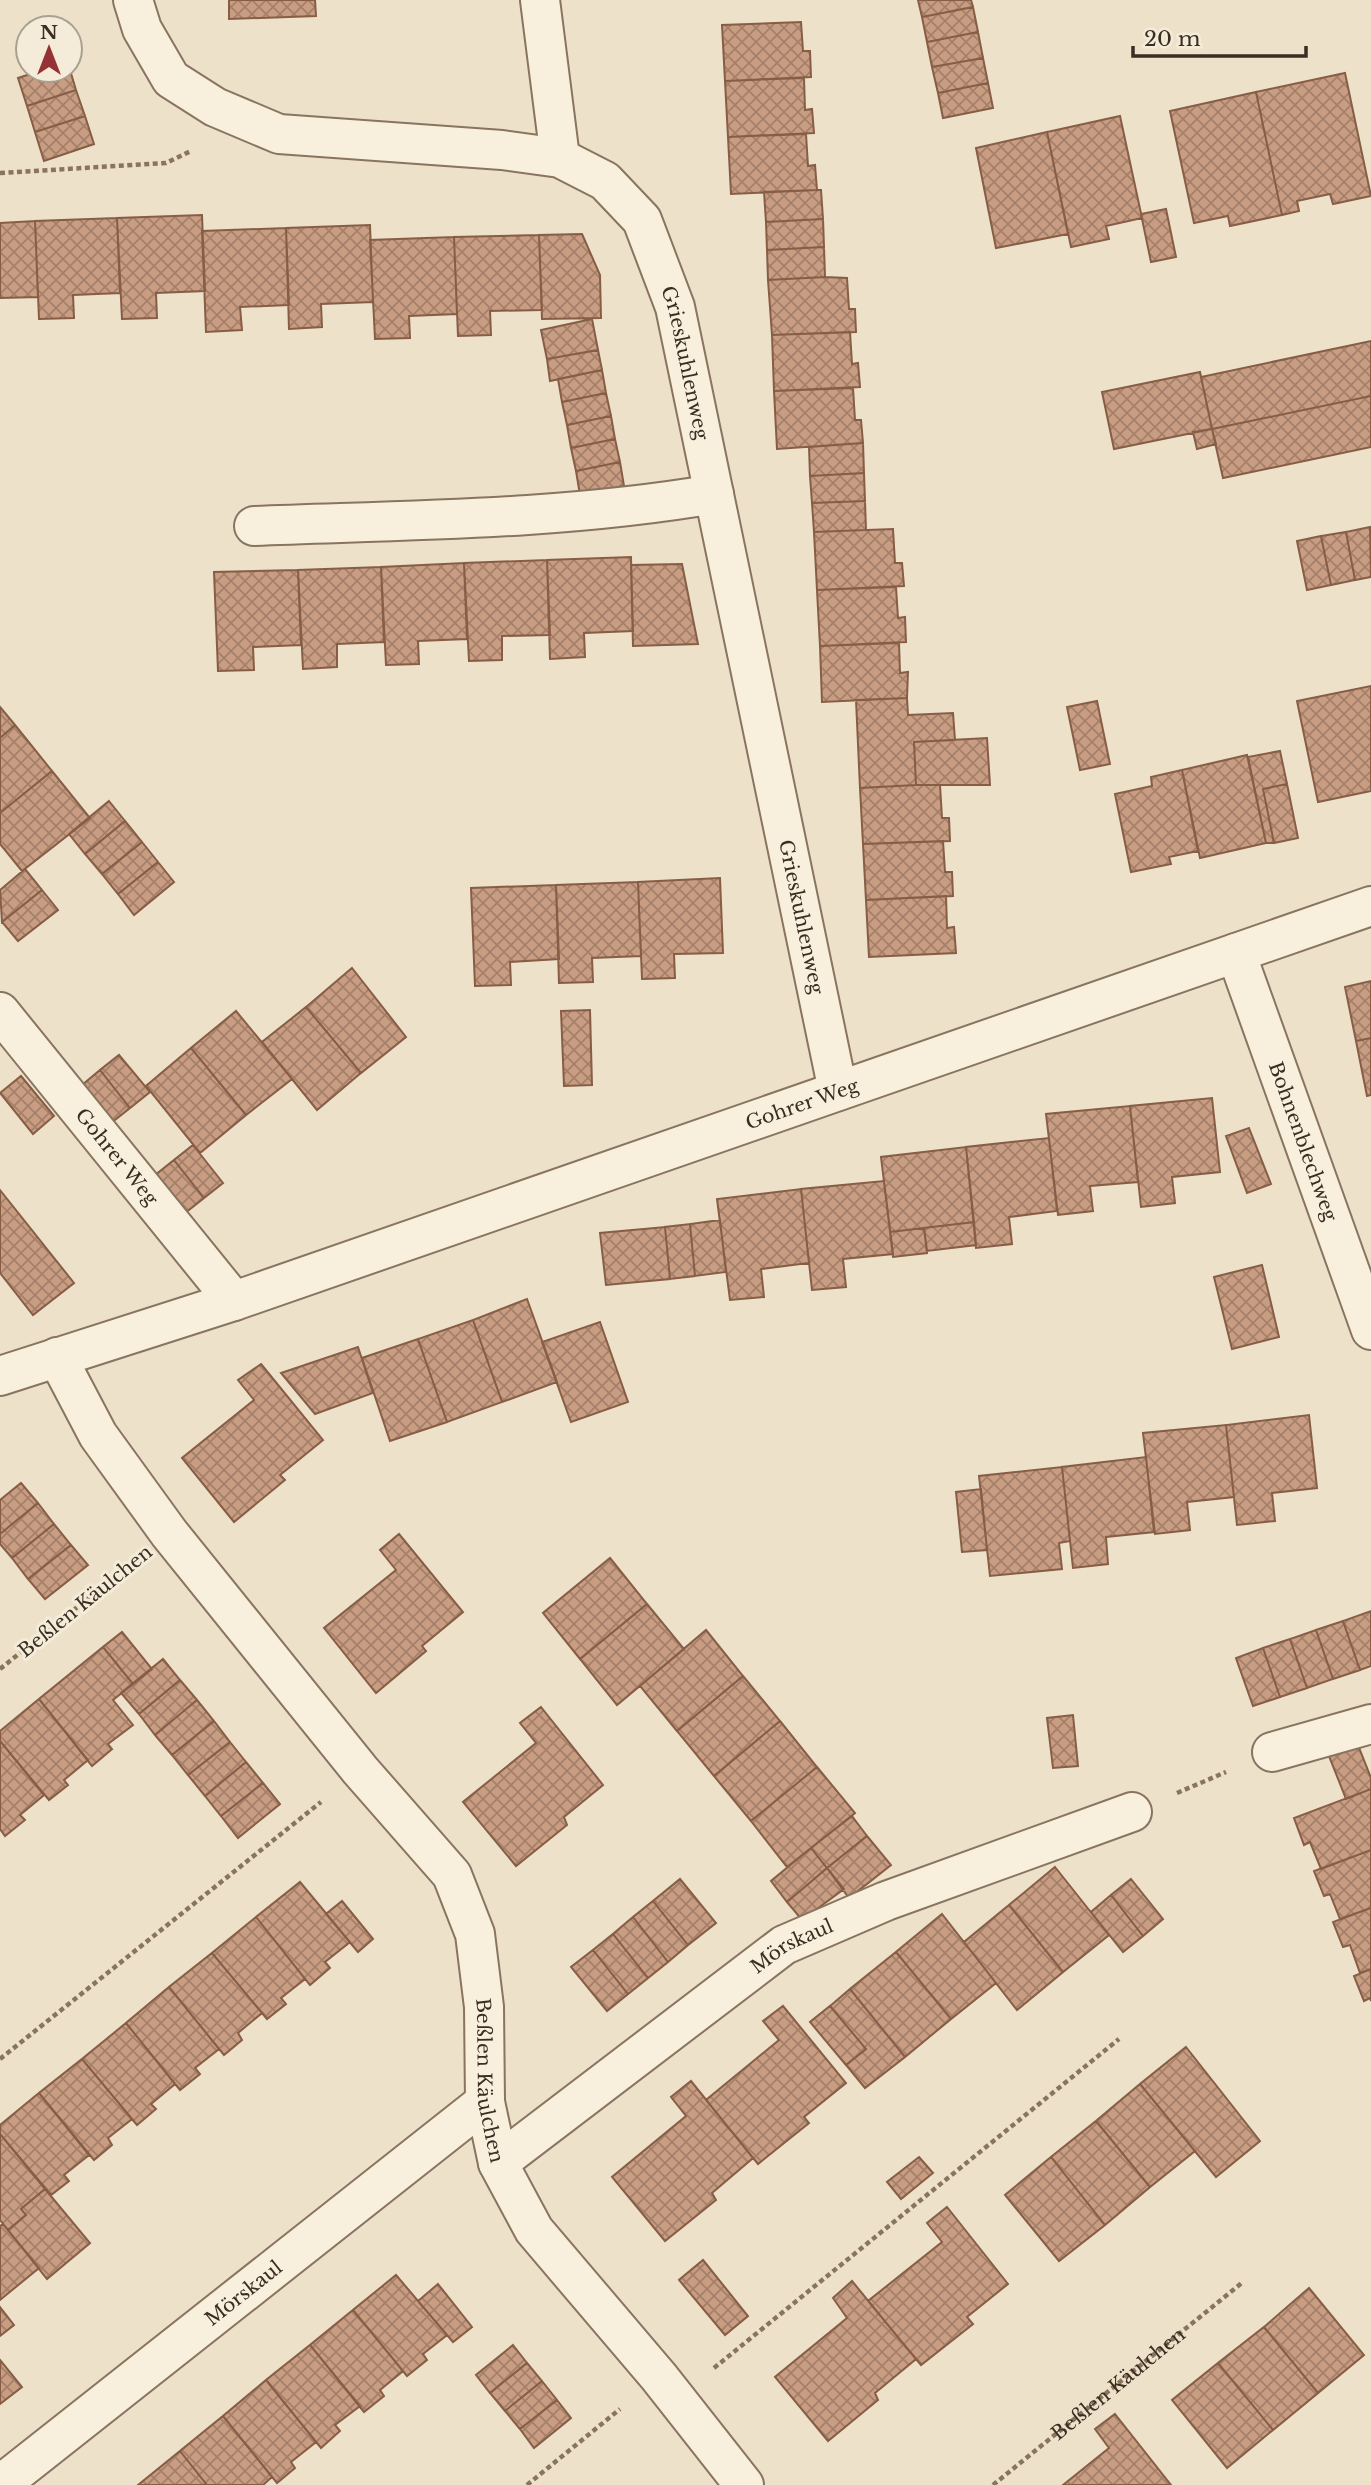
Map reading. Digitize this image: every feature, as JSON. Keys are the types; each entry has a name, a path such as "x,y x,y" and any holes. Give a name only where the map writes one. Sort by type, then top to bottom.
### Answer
{"street":[{"name":"Grieskuhlenweg","path":"133,0 142,29 171,79 215,107 279,134 502,150 560,158 605,181 642,220 675,307 838,1091"},
{"path":"540,0 560,158"},
{"path":"254,526 509,516 659,503 714,494"},
{"name":"Gohrer Weg","path":"0,1376 234,1301 1371,906"},
{"name":"Bohnenblechweg","path":"1236,953 1371,1330"},
{"name":"Gohrer Weg","path":"0,1012 234,1301"},
{"name":"Beßlen Käulchen","path":"57,1357 98,1435 170,1533 360,1770 452,1875 475,1934 484,2007 485,2102 498,2163 534,2231 667,2388 744,2485"},
{"path":"1272,1752 1371,1724"},
{"name":"Mörskaul","path":"498,2163 785,1945 886,1901 1132,1812"},
{"name":"Mörskaul","path":"0,2485 485,2102"}],"path":[{"path":"0,173 166,163 190,154 215,107"},
{"name":"Beßlen Käulchen","path":"0,1669 170,1533"},
{"path":"1132,1812 1272,1752"},
{"path":"0,2059 360,1770"},
{"path":"527,2485 667,2388 1119,2039"},
{"name":"Beßlen Käulchen","path":"993,2485 1243,2282"}],"building":[{"path":"229,0 315,0 316,16 229,19"},
{"path":"918,0 971,0 973,7 922,17"},
{"path":"973,7 978,32 927,42 922,17"},
{"path":"801,22 803,51 810,51 811,77 725,81 722,25"},
{"path":"978,32 983,58 932,67 927,42"},
{"path":"983,58 988,83 938,93 932,67"},
{"path":"1345,73 1371,196 1333,204 1330,194 1297,201 1299,211 1282,215 1256,92"},
{"path":"804,78 805,110 812,109 814,133 728,137 725,81"},
{"path":"988,83 993,108 943,118 938,93"},
{"path":"20,84 74,84 76,90 27,106"},
{"path":"76,90 85,116 35,132 27,106"},
{"path":"1256,92 1282,215 1230,226 1228,216 1194,223 1170,111"},
{"path":"85,116 94,144 44,161 35,132"},
{"path":"1120,116 1142,218 1106,226 1109,239 1071,247 1047,132"},
{"path":"1047,132 1068,234 996,248 976,148"},
{"path":"806,134 808,166 815,165 817,190 731,194 728,137"},
{"path":"821,190 823,219 766,222 764,192"},
{"path":"1166,209 1176,257 1151,262 1141,214"},
{"path":"202,215 205,291 156,293 157,318 122,319 117,218"},
{"path":"117,218 120,293 73,295 74,318 39,319 35,221"},
{"path":"823,219 824,247 767,250 766,222"},
{"path":"35,221 38,297 0,298 0,223"},
{"path":"370,225 373,302 321,304 322,327 289,329 286,228"},
{"path":"286,228 289,305 240,307 242,330 206,332 202,231"},
{"path":"582,234 600,275 601,318 542,319 539,235"},
{"path":"539,235 542,310 490,311 491,335 458,336 454,237"},
{"path":"454,237 457,314 409,316 410,338 375,339 370,240"},
{"path":"824,247 825,277 768,280 767,250"},
{"path":"847,278 849,309 855,309 856,332 772,335 768,280"},
{"path":"592,319 598,350 547,359 541,330"},
{"path":"850,332 852,364 858,363 860,387 774,391 772,335"},
{"path":"1371,341 1371,396 1212,429 1201,377"},
{"path":"598,350 602,370 550,381 547,359"},
{"path":"602,370 606,393 562,402 558,379"},
{"path":"1200,372 1212,429 1114,449 1102,392"},
{"path":"853,388 855,420 861,420 863,443 777,449 774,391"},
{"path":"606,393 611,416 567,425 562,402"},
{"path":"1371,396 1371,447 1223,478 1212,429"},
{"path":"611,416 615,439 571,448 567,425"},
{"path":"1212,429 1216,444 1197,449 1193,432"},
{"path":"615,439 620,462 576,471 571,448"},
{"path":"863,443 864,473 810,476 809,447"},
{"path":"620,462 624,486 580,495 576,471"},
{"path":"864,473 865,501 812,503 810,476"},
{"path":"865,501 866,530 814,532 812,503"},
{"path":"1370,527 1371,577 1355,580 1346,532"},
{"path":"893,529 895,563 902,563 904,586 817,590 814,532"},
{"path":"1346,532 1355,580 1331,585 1321,536"},
{"path":"1321,536 1331,585 1307,590 1297,541"},
{"path":"631,557 633,631 584,633 585,657 550,659 547,560"},
{"path":"547,560 550,635 502,636 502,660 469,661 464,563"},
{"path":"464,563 467,639 418,641 419,664 386,665 381,567"},
{"path":"682,564 698,644 633,646 631,565"},
{"path":"381,567 384,642 337,644 337,667 303,669 298,570"},
{"path":"298,570 301,645 253,647 254,670 218,671 214,572"},
{"path":"896,587 898,618 905,617 906,642 820,646 817,590"},
{"path":"899,643 900,673 908,672 907,698 822,702 820,646"},
{"path":"1371,686 1371,791 1318,802 1297,701"},
{"path":"907,698 908,715 953,713 955,740 914,742 916,785 860,788 856,700"},
{"path":"1097,701 1110,764 1080,770 1067,707"},
{"path":"0,707 15,725 0,738"},
{"path":"15,725 52,771 0,813 0,738"},
{"path":"987,738 990,785 916,785 914,742"},
{"path":"1280,751 1287,784 1263,789 1274,843 1266,843 1248,757"},
{"path":"1247,755 1266,843 1200,858 1182,770"},
{"path":"1182,770 1198,851 1169,857 1171,864 1131,872 1115,794 1152,786 1151,777"},
{"path":"52,771 90,818 22,871 0,844 0,813"},
{"path":"1287,784 1298,838 1274,843 1263,789"},
{"path":"940,785 942,818 949,818 950,841 863,844 860,788"},
{"path":"109,801 125,821 85,854 69,834"},
{"path":"125,821 142,842 102,874 85,854"},
{"path":"943,841 945,872 952,872 953,896 866,900 863,844"},
{"path":"142,842 158,862 118,894 102,874"},
{"path":"158,862 174,882 134,915 118,894"},
{"path":"25,869 42,890 2,922 0,890"},
{"path":"720,878 723,953 674,954 675,978 642,979 638,882"},
{"path":"638,882 641,956 592,958 593,982 559,983 556,885"},
{"path":"556,885 559,959 510,962 511,985 475,986 471,888"},
{"path":"42,890 58,910 18,941 2,922"},
{"path":"946,896 947,928 954,927 956,953 869,957 866,900"},
{"path":"352,968 406,1037 361,1073 306,1007"},
{"path":"1371,981 1371,1038 1356,1041 1345,987"},
{"path":"306,1007 361,1073 317,1110 262,1042"},
{"path":"590,1010 592,1085 564,1086 561,1011"},
{"path":"236,1011 292,1079 246,1115 191,1048"},
{"path":"1371,1038 1371,1095 1367,1096 1356,1041"},
{"path":"191,1048 246,1115 200,1153 146,1086"},
{"path":"119,1055 150,1092 130,1108 100,1070"},
{"path":"100,1070 130,1108 111,1123 81,1086"},
{"path":"21,1076 54,1116 33,1134 0,1093"},
{"path":"1212,1098 1220,1172 1172,1177 1175,1203 1141,1207 1130,1106"},
{"path":"1130,1106 1138,1182 1090,1186 1093,1211 1058,1215 1046,1114"},
{"path":"1249,1128 1271,1184 1247,1193 1226,1136"},
{"path":"1049,1138 1057,1211 1009,1217 1012,1244 976,1248 966,1147"},
{"path":"193,1145 223,1183 204,1198 174,1160"},
{"path":"966,1147 974,1222 890,1232 881,1157"},
{"path":"174,1160 204,1198 185,1213 154,1176"},
{"path":"884,1181 893,1254 843,1259 846,1287 812,1290 801,1189"},
{"path":"801,1189 809,1263 761,1269 764,1297 730,1300 717,1199"},
{"path":"0,1190 74,1283 33,1315 0,1273"},
{"path":"720,1220 726,1272 695,1276 690,1224"},
{"path":"974,1222 976,1245 927,1251 924,1228"},
{"path":"690,1224 695,1276 670,1279 665,1227"},
{"path":"665,1227 670,1279 606,1285 600,1233"},
{"path":"924,1228 927,1253 893,1257 890,1232"},
{"path":"1262,1265 1279,1337 1232,1349 1214,1277"},
{"path":"527,1299 557,1382 502,1402 473,1320"},
{"path":"473,1320 502,1402 447,1422 418,1339"},
{"path":"600,1322 628,1402 571,1422 542,1342"},
{"path":"418,1339 447,1422 390,1441 362,1358"},
{"path":"358,1347 373,1393 315,1414 281,1373"},
{"path":"261,1364 323,1440 280,1475 285,1480 234,1522 182,1458 254,1400 238,1380"},
{"path":"1309,1415 1317,1488 1272,1493 1275,1521 1237,1525 1226,1425"},
{"path":"1226,1425 1234,1497 1187,1502 1190,1530 1155,1534 1143,1433"},
{"path":"1146,1457 1154,1532 1106,1537 1108,1564 1073,1568 1062,1467"},
{"path":"1062,1467 1070,1541 1059,1543 1062,1569 990,1576 979,1476"},
{"path":"21,1483 38,1503 0,1534 0,1500"},
{"path":"981,1489 987,1550 962,1552 956,1492"},
{"path":"38,1503 54,1524 12,1558 0,1544 0,1534"},
{"path":"54,1524 71,1545 28,1579 12,1558"},
{"path":"399,1534 463,1612 422,1646 426,1651 376,1693 324,1628 396,1570 380,1550"},
{"path":"71,1545 88,1565 45,1599 28,1579"},
{"path":"610,1558 647,1604 580,1659 543,1613"},
{"path":"647,1604 684,1649 617,1705 580,1659"},
{"path":"1371,1611 1371,1666 1360,1670 1343,1621"},
{"path":"1343,1621 1360,1670 1333,1679 1316,1630"},
{"path":"706,1630 743,1676 677,1731 640,1686"},
{"path":"1316,1630 1333,1679 1307,1688 1290,1639"},
{"path":"122,1632 152,1669 133,1684 103,1647"},
{"path":"1290,1639 1307,1688 1280,1697 1263,1648"},
{"path":"103,1647 133,1684 113,1700 133,1725 108,1744 112,1749 92,1766 39,1699"},
{"path":"1263,1648 1280,1697 1253,1706 1236,1658"},
{"path":"163,1659 180,1680 139,1714 121,1693"},
{"path":"743,1676 780,1721 714,1776 677,1731"},
{"path":"180,1680 197,1700 155,1735 139,1714"},
{"path":"39,1699 88,1760 64,1780 68,1785 49,1800 0,1741 0,1731"},
{"path":"197,1700 214,1721 172,1755 155,1735"},
{"path":"541,1707 603,1785 564,1817 567,1825 516,1866 463,1802 536,1743 520,1723"},
{"path":"1073,1715 1078,1766 1053,1768 1047,1718"},
{"path":"214,1721 230,1742 188,1775 172,1755"},
{"path":"780,1721 817,1767 751,1821 714,1776"},
{"path":"0,1741 44,1795 20,1815 25,1820 5,1836 0,1829"},
{"path":"230,1742 246,1762 205,1796 188,1775"},
{"path":"1358,1745 1371,1778 1371,1789 1346,1799 1329,1756"},
{"path":"246,1762 263,1783 221,1816 205,1796"},
{"path":"817,1767 855,1813 787,1867 751,1821"},
{"path":"263,1783 280,1804 238,1838 221,1816"},
{"path":"1371,1789 1371,1850 1321,1869 1310,1842 1304,1845 1294,1818"},
{"path":"852,1816 867,1836 827,1868 811,1848"},
{"path":"867,1836 891,1865 849,1898 827,1868"},
{"path":"811,1848 827,1868 787,1902 771,1881"},
{"path":"1371,1850 1371,1908 1340,1919 1330,1894 1324,1896 1314,1871"},
{"path":"1055,1867 1109,1935 1063,1972 1009,1905"},
{"path":"827,1868 844,1889 802,1920 787,1902"},
{"path":"680,1879 716,1923 688,1945 653,1901"},
{"path":"1131,1879 1163,1919 1143,1936 1111,1895"},
{"path":"300,1882 350,1942 325,1962 330,1968 310,1985 256,1917"},
{"path":"1111,1895 1143,1936 1123,1952 1091,1912"},
{"path":"342,1901 373,1939 358,1952 326,1914"},
{"path":"653,1901 688,1945 668,1962 633,1917"},
{"path":"1009,1905 1063,1972 1017,2010 964,1942"},
{"path":"1371,1908 1371,1969 1360,1973 1350,1945 1343,1947 1333,1922"},
{"path":"942,1914 996,1983 951,2019 896,1952"},
{"path":"256,1917 305,1979 281,1998 286,2004 267,2019 212,1953"},
{"path":"633,1917 668,1962 648,1978 613,1934"},
{"path":"613,1934 648,1978 628,1994 593,1950"},
{"path":"593,1950 628,1994 607,2011 571,1967"},
{"path":"896,1952 951,2019 905,2057 850,1989"},
{"path":"212,1953 262,2013 238,2033 242,2040 224,2055 169,1987"},
{"path":"1371,1969 1371,2001 1370,1998 1364,2001 1354,1976"},
{"path":"169,1987 219,2049 195,2068 200,2074 180,2090 126,2023"},
{"path":"850,1989 905,2057 865,2088 846,2065 866,2049 830,2006"},
{"path":"783,2006 846,2083 804,2117 809,2123 758,2164 706,2100 779,2040 763,2021"},
{"path":"830,2006 866,2049 846,2065 810,2022"},
{"path":"126,2023 175,2084 151,2104 156,2109 137,2125 82,2059"},
{"path":"1186,2047 1260,2141 1216,2177 1140,2084"},
{"path":"82,2059 132,2119 108,2138 112,2145 94,2160 39,2093"},
{"path":"691,2081 753,2158 712,2193 716,2200 665,2241 612,2177 686,2116 671,2097"},
{"path":"1140,2084 1195,2151 1150,2187 1096,2121"},
{"path":"39,2093 89,2155 64,2175 69,2181 51,2195 0,2134 0,2125"},
{"path":"1096,2121 1150,2187 1105,2225 1051,2157"},
{"path":"0,2134 45,2189 21,2209 26,2215 8,2230 0,2220"},
{"path":"919,2157 933,2173 901,2199 887,2182"},
{"path":"1051,2157 1105,2225 1059,2261 1005,2195"},
{"path":"45,2189 90,2243 47,2279 8,2230 26,2215 21,2209"},
{"path":"947,2207 1008,2284 967,2317 973,2324 921,2365 868,2301 942,2242 927,2223"},
{"path":"3,2224 39,2268 0,2300 0,2226"},
{"path":"703,2260 748,2316 725,2335 679,2280"},
{"path":"396,2275 447,2335 423,2354 427,2360 407,2376 353,2310"},
{"path":"852,2281 916,2359 875,2393 878,2400 828,2441 775,2377 847,2318 833,2298"},
{"path":"438,2284 472,2327 453,2342 418,2301"},
{"path":"1309,2288 1364,2355 1318,2393 1264,2327"},
{"path":"0,2307 14,2325 0,2336"},
{"path":"353,2310 403,2371 380,2390 384,2396 364,2412 310,2345"},
{"path":"1264,2327 1318,2393 1273,2430 1218,2363"},
{"path":"310,2345 360,2406 335,2425 340,2431 321,2448 266,2380"},
{"path":"513,2345 527,2363 490,2393 476,2375"},
{"path":"0,2360 22,2387 0,2404"},
{"path":"527,2363 542,2381 505,2411 490,2393"},
{"path":"1218,2363 1273,2430 1227,2468 1172,2400"},
{"path":"266,2380 316,2442 291,2462 295,2468 277,2483 223,2416"},
{"path":"542,2381 557,2400 520,2429 505,2411"},
{"path":"557,2400 571,2418 534,2448 520,2429"},
{"path":"1115,2414 1171,2485 1063,2485 1109,2448 1095,2429"},
{"path":"223,2416 272,2477 263,2485 207,2485 180,2451"},
{"path":"180,2451 207,2485 138,2485"}]}
